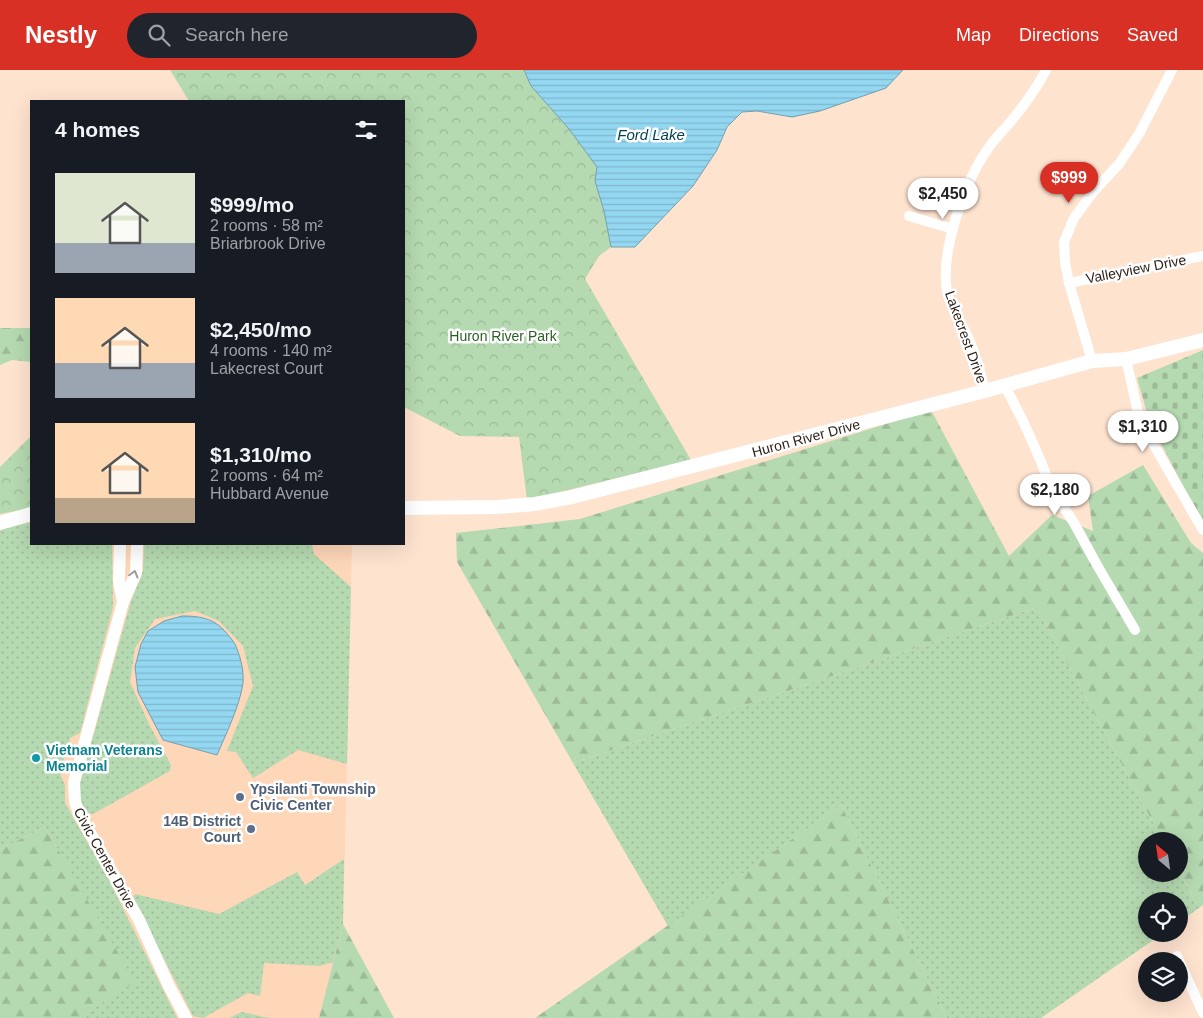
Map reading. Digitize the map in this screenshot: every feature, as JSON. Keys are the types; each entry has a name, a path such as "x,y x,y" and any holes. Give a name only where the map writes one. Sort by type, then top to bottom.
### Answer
{"main road":[{"name":"Huron River Drive","path":"405,508 497,507 535,504 572,497 1005,386 1092,360 1126,359 1203,340"},
{"path":"0,523 30,514"}],"street":[{"name":"Lakecrest Drive","path":"985,391 969,339 957,319 948,295 946,270 953,228 971,176 989,146 1037,87 1046,70"},
{"path":"1092,360 1069,283 1064,242 1074,218 1094,191 1119,164 1134,141 1172,70"},
{"path":"909,216 953,228"},
{"name":"Valleyview Drive","path":"1069,283 1203,256"},
{"path":"1126,359 1139,417 1203,530"},
{"path":"1005,386 1042,464 1050,486 1074,523 1096,565 1135,630"},
{"name":"Civic Center Drive","path":"120,545 119,582 123,602"},
{"name":"Civic Center Drive","path":"137,545 136,573 123,602 74,782 75,802 82,819 139,920 186,1018"},
{"path":"1188,980 1203,1013"}],"shaded area":[{"path":"30,519 30,545 352,545 343,924 319,1018 155,1018 0,747 0,526"}],"green space":[{"name":"Huron River Park","path":"170,70 524,70 531,86 569,129 597,167 595,181 604,211 611,247 599,256 585,279 691,460 527,500 519,437 460,436 405,408 405,100 188,100"},
{"path":"0,328 30,328 30,362 12,360 0,365"},
{"path":"1203,350 1203,525 1149,420 1137,378"},
{"path":"931,410 1009,556 1052,515 1093,531 1088,496 1143,465 1191,543 1203,553 1203,905 1199,908 1185,882 1188,882 1188,832 1158,832 1037,607 573,763 457,562 456,533 580,519"},
{"path":"30,437 30,508 0,514 0,467"},
{"path":"30,522 30,545 112,545 113,607 80,733 70,738 60,773 65,786 65,803 109,880 177,1018 78,1018 134,982 45,827 0,849 0,529"},
{"path":"144,545 312,545 314,554 351,587 347,764 298,750 253,778 236,752 227,751 253,686 243,646 219,621 195,611 155,619 135,648 130,682 149,724 171,765 170,771 93,814 85,813 78,790 131,601 143,571"},
{"path":"1037,607 1158,832 1138,832 1138,882 1185,882 1199,908 1188,916 1188,892 1138,892 1138,942 1150,942 1041,1018 947,1018 841,805 668,926 573,763"},
{"path":"841,805 947,1018 535,1018"},
{"path":"45,827 135,982 78,1018 0,1018 0,849"},
{"path":"344,859 343,924 333,962 320,966 264,963 260,996 248,993 203,1018 193,1016 133,898 135,894 219,914 297,872 305,885"},
{"path":"343,924 394,1018 319,1018"},
{"path":"242,1012 269,1018 229,1018"}],"water":[{"name":"Ford Lake","path":"524,70 903,70 886,88 820,111 792,117 757,111 742,112 727,127 717,150 693,186 635,247 611,247 604,211 595,181 597,167 569,129 531,86"},
{"path":"182,616 203,618 214,622 224,630 235,644 241,661 243,683 239,701 217,755 163,740 138,692 135,667 141,644 148,631 164,621"}],"place":[{"name":"Vietnam Veterans Memorial","path":"36,758"},
{"name":"Ypsilanti Township Civic Center","path":"240,797"},
{"name":"14B District Court","path":"251,829"}]}
